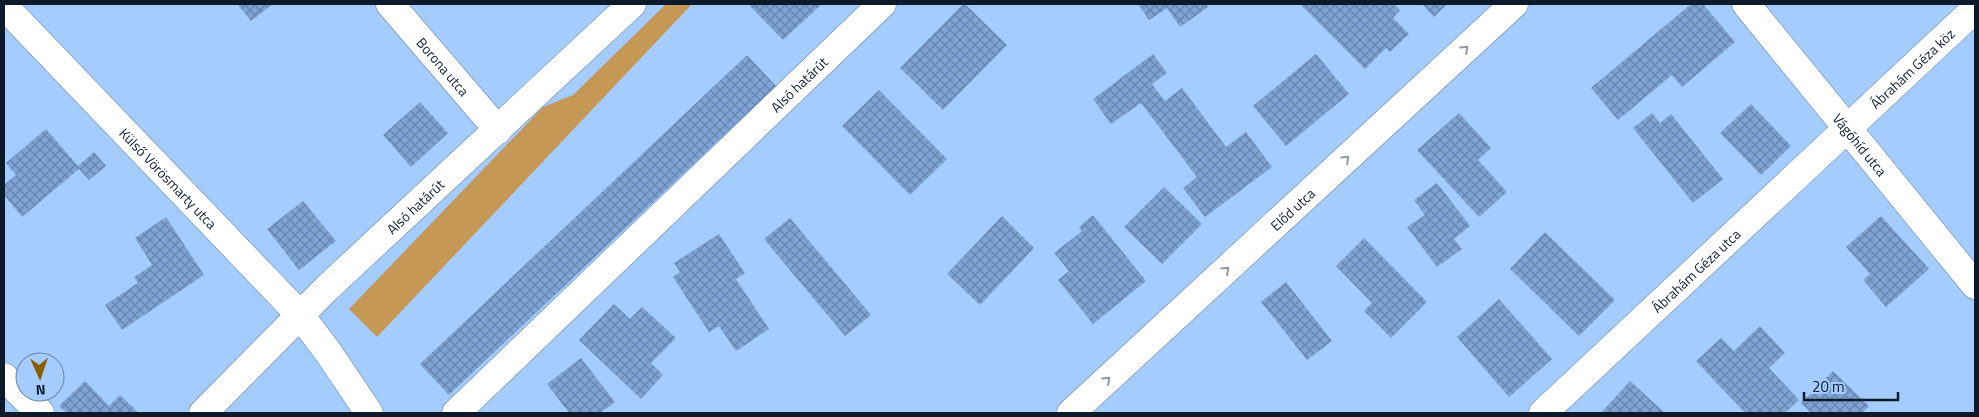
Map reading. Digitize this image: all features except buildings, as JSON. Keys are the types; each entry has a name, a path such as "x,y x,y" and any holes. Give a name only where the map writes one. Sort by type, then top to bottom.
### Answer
{"street":[{"name":"Borona utca","path":"390,4 498,130"},
{"name":"Alsó határút","path":"203,413 300,315 632,4"},
{"name":"Alsó határút","path":"456,413 882,4"},
{"name":"Előd utca","path":"1071,413 1514,4"},
{"name":"Vágóhíd utca","path":"1746,4 1975,285"},
{"name":"Külső Vörösmarty utca","path":"4,6 300,315 328,352 369,413"},
{"name":"Ábrahám Géza köz","path":"1848,128 1975,9"},
{"name":"Ábrahám Géza utca","path":"1543,413 1848,128"},
{"path":"4,377 40,413"}],"shaded area":[{"path":"666,4 692,4 377,337 349,309 543,107 573,95"}]}
